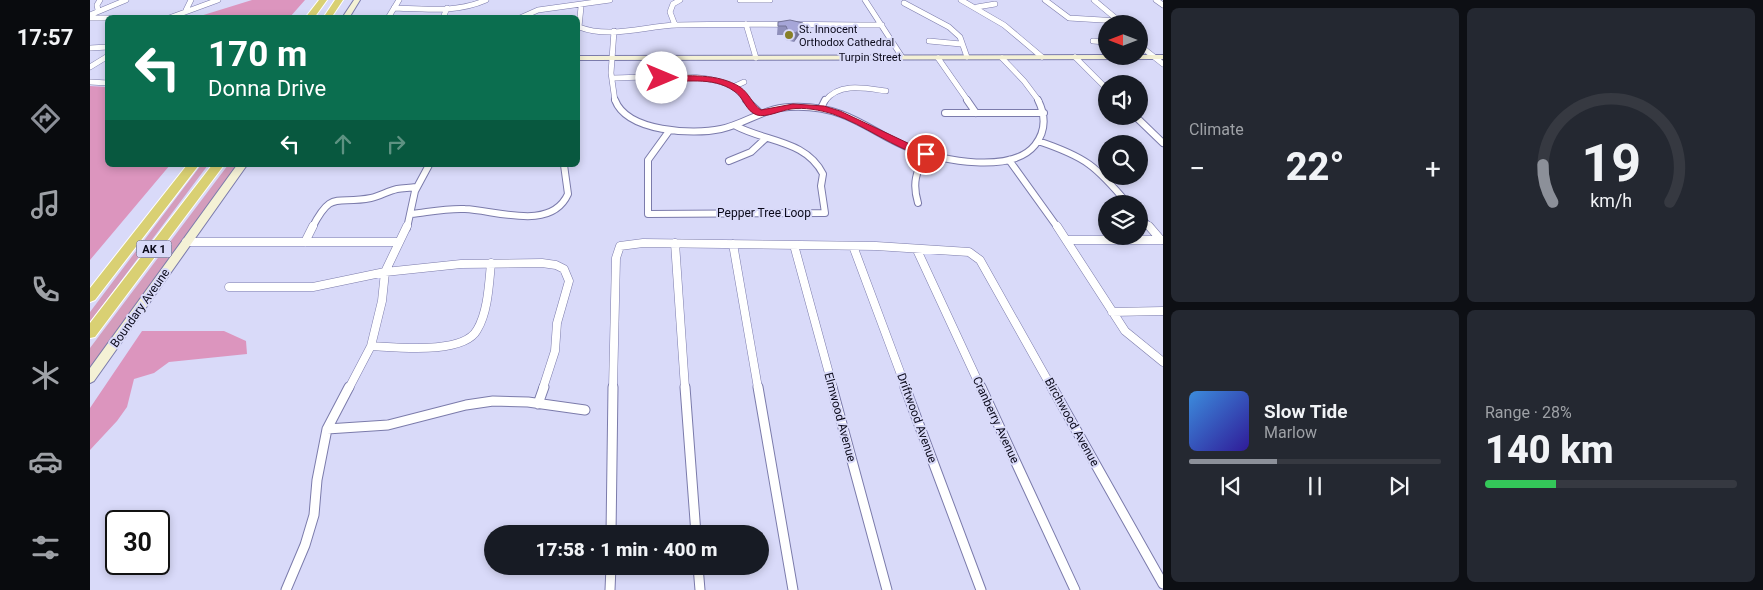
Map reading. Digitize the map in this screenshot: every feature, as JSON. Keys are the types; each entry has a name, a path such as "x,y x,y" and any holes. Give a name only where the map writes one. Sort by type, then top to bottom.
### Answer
{"highway":[{"path":"311,15 322,0"},
{"path":"328,15 341,0"},
{"path":"334,15 341,0"},
{"name":"AK 1","path":"90,297 191,167"},
{"name":"AK 1","path":"90,333 216,167"}],"street":[{"path":"98,10 97,5 100,0"},
{"path":"90,17 98,10 126,0"},
{"path":"186,10 191,0"},
{"path":"175,15 218,0"},
{"path":"347,15 357,0"},
{"path":"390,15 399,0"},
{"path":"394,8 462,8 486,0"},
{"path":"548,8 549,0"},
{"path":"522,15 524,13 548,8 599,4 610,0"},
{"path":"675,25 670,12 673,4 680,0"},
{"path":"740,0 770,0"},
{"path":"865,0 902,57"},
{"path":"961,0 1014,28 1042,57"},
{"path":"1044,0 1069,18 1098,20"},
{"path":"1094,0 1112,15"},
{"path":"1156,0 1163,5"},
{"path":"904,3 949,27 960,37 966,57"},
{"path":"977,7 995,4"},
{"path":"580,16 581,6"},
{"path":"444,15 447,8"},
{"path":"915,14 923,12"},
{"path":"90,17 105,18"},
{"path":"746,24 756,58"},
{"path":"580,28 583,30 614,31 675,25 882,25"},
{"path":"614,31 612,97 621,111 642,124 669,130 699,132 736,126 760,113 793,106 821,108 848,117 910,149 958,160 1009,160 1025,154 1038,141 1044,127 1044,113 1035,95 1002,58"},
{"path":"929,41 961,44"},
{"path":"1093,41 1098,41"},
{"path":"90,43 97,47"},
{"path":"90,48 105,47"},
{"path":"1148,50 1159,57 1163,64"},
{"path":"1075,57 1098,80"},
{"name":"Turpin Street","path":"580,58 1159,57"},
{"path":"90,67 105,58"},
{"path":"938,58 976,113"},
{"path":"612,78 710,79 733,86 744,95 751,108 760,113"},
{"path":"90,82 105,83"},
{"path":"733,86 744,82"},
{"path":"821,108 828,94 837,90 886,91"},
{"path":"945,113 1044,113"},
{"path":"1144,125 1163,143"},
{"name":"Pepper Tree Loop","path":"669,130 648,160 648,214 825,213 820,186 823,174 814,157 794,146 766,138 736,126"},
{"path":"728,161 751,152 766,138"},
{"path":"1038,141 1078,156 1100,171 1120,195"},
{"path":"918,203 913,181 914,175 926,154"},
{"path":"1009,160 1067,240 1125,331 1163,362"},
{"name":"Boundary Aveune","path":"90,378 241,167"},
{"path":"286,590 305,545 314,515 317,480 327,428 370,346 382,301 386,272 407,227 416,188 428,167"},
{"path":"410,214 466,209 520,216 546,212 557,207 566,199 570,189 564,167"},
{"path":"305,242 321,210 328,203 339,199 371,198 397,189 416,188"},
{"path":"1148,225 1162,240"},
{"path":"1067,240 1162,240"},
{"path":"186,242 399,242"},
{"path":"611,525 615,270 620,246 631,244 794,244 876,246 917,250"},
{"path":"675,244 695,525"},
{"path":"733,244 793,590"},
{"name":"Elmwood Avenue","path":"794,244 886,590"},
{"name":"Driftwood Avenue","path":"853,246 981,590"},
{"name":"Birchwood Avenue","path":"917,250 969,252 980,260 1163,584"},
{"name":"Cranberry Avenue","path":"917,250 1075,590"},
{"path":"370,346 446,346 470,339 477,332 488,287 491,263"},
{"path":"228,287 313,287 386,272 491,263 542,263 556,265 564,269 569,281 557,323 554,351 538,404"},
{"path":"1112,312 1163,311"},
{"path":"327,428 386,425 473,404 518,400 585,410"},
{"path":"610,590 611,575"},
{"path":"699,575 700,590"}],"shaded area":[{"path":"252,0 305,0 292,15 203,15"},
{"path":"90,86 105,87 105,167 168,167 90,260"},
{"path":"199,167 206,167 90,322 90,312"},
{"path":"226,167 237,167 90,371 90,348"},
{"path":"142,331 224,331 246,341 247,354 169,362 154,373 134,379 127,407 117,421 90,450 90,408"}],"building":[{"path":"790,20 803,23 796,33 788,31 786,26 778,26 778,22"}],"place":[{"name":"St. Innocent Orthodox Cathedral","path":"789,35"}],"route":[{"path":"662,78 699,78 720,81 737,89 744,95 751,108 760,113 771,109 793,106 821,108 837,112 910,149 926,154"}]}
